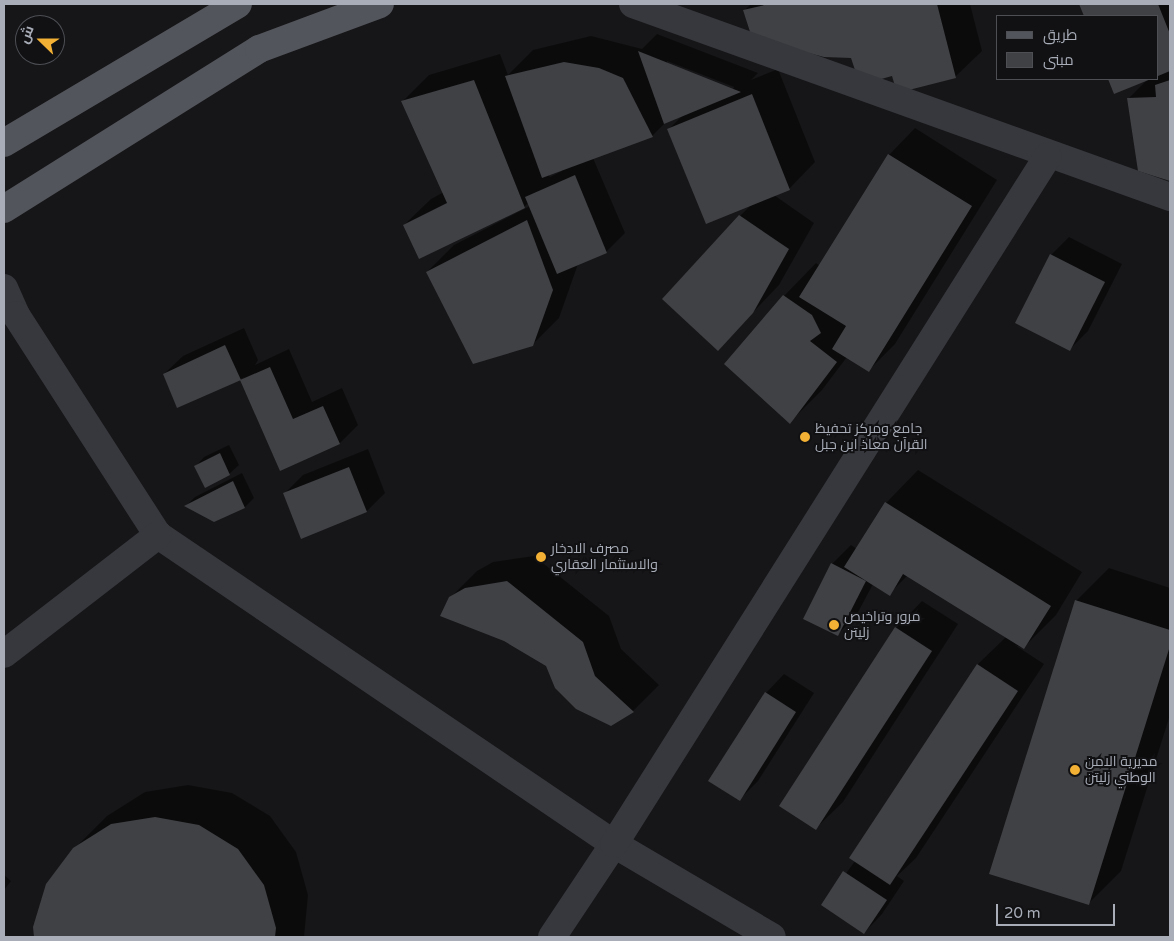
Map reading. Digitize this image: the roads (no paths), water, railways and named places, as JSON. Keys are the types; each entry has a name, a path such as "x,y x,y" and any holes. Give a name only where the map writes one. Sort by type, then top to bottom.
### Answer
{"main road":[{"path":"4,143 238,4"},
{"path":"4,209 259,48 380,4"}],"street":[{"path":"633,4 1048,156 1170,197"},
{"path":"552,937 614,844 1048,156"},
{"path":"4,288 22,324 158,535 614,844 764,935"},
{"path":"4,654 158,535"}],"place":[{"name":"جامع ومركز تحفيظ القرآن معاذ ابن جبل","path":"805,437"},
{"name":"مصرف اﻻدخار واﻻستثمار العقاري","path":"541,557"},
{"name":"مرور وتراخيص زليتن","path":"834,625"},
{"name":"مديرية الامن الوطني زليتن","path":"1075,770"}]}
